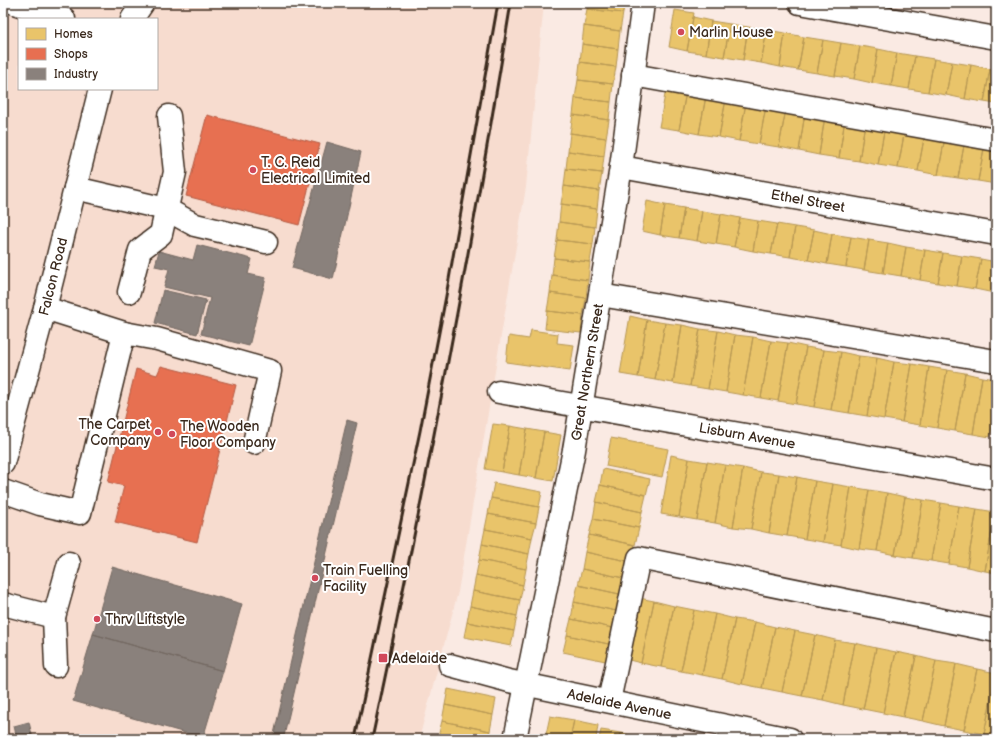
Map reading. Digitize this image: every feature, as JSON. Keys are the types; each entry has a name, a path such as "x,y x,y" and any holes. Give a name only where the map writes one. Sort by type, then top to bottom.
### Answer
{"street":[{"path":"14,3 61,18"},
{"path":"133,18 143,3"},
{"name":"Great Northern Street","path":"515,739 582,407 621,167 644,3"},
{"path":"800,3 996,38"},
{"path":"633,75 996,140"},
{"name":"Falcon Road","path":"3,463 45,308 100,90"},
{"path":"129,292 140,250 161,234 175,172 169,116"},
{"name":"Ethel Street","path":"621,167 996,234"},
{"path":"75,188 166,209 195,225 266,242"},
{"path":"600,295 996,361"},
{"path":"45,308 124,333 157,339 270,372 254,443"},
{"path":"3,492 40,504 80,513 124,333"},
{"name":"Lisburn Avenue","path":"499,392 996,479"},
{"path":"609,701 639,558 996,631"},
{"path":"56,666 54,617 69,563"},
{"path":"3,604 54,617"},
{"name":"Adelaide Avenue","path":"450,665 527,684 790,739"}],"shaded area":[{"path":"3,3 544,3 526,187 458,592 419,739 3,739"}],"building: Homes":[{"path":"587,3 624,3 623,13 587,9"},
{"path":"587,9 623,13 620,31 584,26"},
{"name":"Marlin House","path":"675,10 694,13 687,51 669,47"},
{"path":"693,17 711,21 706,54 687,51"},
{"path":"711,21 730,24 724,57 706,54"},
{"path":"730,24 748,27 743,60 724,57"},
{"path":"584,26 620,31 618,49 582,44"},
{"path":"748,27 767,30 761,63 743,60"},
{"path":"767,30 785,33 780,67 761,63"},
{"path":"785,33 804,37 798,70 780,67"},
{"path":"804,37 823,40 817,73 798,70"},
{"path":"823,40 841,43 835,76 817,73"},
{"path":"841,43 860,46 854,79 835,76"},
{"path":"582,44 618,49 616,67 580,62"},
{"path":"860,46 878,49 872,83 854,79"},
{"path":"878,49 897,53 891,86 872,83"},
{"path":"897,53 915,56 909,89 891,86"},
{"path":"915,56 934,59 928,92 909,89"},
{"path":"934,59 952,62 946,95 928,92"},
{"path":"580,62 616,67 613,84 578,80"},
{"path":"952,62 971,65 965,99 946,95"},
{"path":"971,65 990,69 984,102 965,99"},
{"path":"990,69 996,70 996,104 984,102"},
{"path":"578,80 613,84 611,102 575,98"},
{"path":"666,89 686,92 679,130 659,127"},
{"path":"686,92 706,96 699,134 679,130"},
{"path":"706,96 726,99 719,137 699,134"},
{"path":"575,98 611,102 609,120 573,115"},
{"path":"726,99 746,103 739,141 719,137"},
{"path":"746,103 766,106 759,144 739,141"},
{"path":"766,106 786,109 779,147 759,144"},
{"path":"786,109 805,113 799,151 779,147"},
{"path":"805,113 825,116 819,155 799,151"},
{"path":"573,115 609,120 606,138 570,133"},
{"path":"825,116 845,119 839,158 819,155"},
{"path":"845,119 865,123 859,161 839,158"},
{"path":"865,123 885,126 878,165 859,161"},
{"path":"885,126 905,129 898,168 878,165"},
{"path":"905,129 925,133 918,171 898,168"},
{"path":"570,133 606,138 604,156 568,151"},
{"path":"925,133 945,137 938,175 918,171"},
{"path":"945,137 965,140 958,178 938,175"},
{"path":"965,140 985,143 978,181 958,178"},
{"path":"985,143 996,145 996,184 978,181"},
{"path":"568,151 604,156 602,173 566,169"},
{"path":"566,169 602,173 599,191 564,186"},
{"path":"564,186 599,191 597,209 561,204"},
{"path":"647,201 665,205 660,235 642,231"},
{"path":"561,204 597,209 595,227 559,222"},
{"path":"665,205 684,208 679,238 660,235"},
{"path":"684,208 702,211 697,241 679,238"},
{"path":"702,211 721,214 716,244 697,241"},
{"path":"721,214 740,218 734,247 716,244"},
{"path":"740,218 758,221 753,251 734,247"},
{"path":"758,221 777,224 771,254 753,251"},
{"path":"559,222 595,227 593,244 557,240"},
{"path":"777,224 795,227 790,257 771,254"},
{"path":"795,227 814,230 808,260 790,257"},
{"path":"814,230 832,234 827,264 808,260"},
{"path":"832,234 851,237 846,267 827,264"},
{"path":"851,237 869,240 864,270 846,267"},
{"path":"557,240 593,244 590,262 554,258"},
{"path":"869,240 888,243 883,273 864,270"},
{"path":"888,243 906,247 901,276 883,273"},
{"path":"906,247 925,250 920,280 901,276"},
{"path":"925,250 943,253 938,283 920,280"},
{"path":"943,253 962,256 957,286 938,283"},
{"path":"962,256 981,259 975,289 957,286"},
{"path":"554,258 590,262 588,280 552,275"},
{"path":"981,259 996,262 994,293 975,289"},
{"path":"552,275 588,280 586,298 550,293"},
{"path":"550,293 586,298 583,315 547,311"},
{"path":"547,311 583,315 581,333 545,329"},
{"path":"630,316 647,320 638,377 620,374"},
{"path":"647,320 665,323 655,380 638,377"},
{"path":"665,323 682,325 673,383 655,380"},
{"path":"682,325 700,329 690,386 673,383"},
{"path":"700,329 718,331 708,389 690,386"},
{"path":"531,330 558,334 557,343 574,345 570,371 506,362 509,336 529,339"},
{"path":"718,331 735,335 726,392 708,389"},
{"path":"735,335 753,337 743,395 726,392"},
{"path":"753,337 771,341 761,398 743,395"},
{"path":"771,341 788,343 778,401 761,398"},
{"path":"788,343 806,347 796,404 778,401"},
{"path":"806,347 824,350 814,407 796,404"},
{"path":"824,350 841,352 831,410 814,407"},
{"path":"841,352 859,356 849,413 831,410"},
{"path":"859,356 877,358 867,416 849,413"},
{"path":"877,358 894,362 884,419 867,416"},
{"path":"894,362 912,364 902,422 884,419"},
{"path":"912,364 929,367 920,425 902,422"},
{"path":"929,367 947,370 937,428 920,425"},
{"path":"947,370 965,373 955,431 937,428"},
{"path":"965,373 982,377 973,434 955,431"},
{"path":"982,377 996,379 996,403 990,437 973,434"},
{"path":"493,424 510,426 502,472 485,469"},
{"path":"510,426 527,429 519,475 502,472"},
{"path":"527,429 544,432 536,478 519,475"},
{"path":"544,432 561,435 553,481 536,478"},
{"path":"611,438 668,449 662,477 606,466"},
{"path":"671,455 689,459 679,517 661,514"},
{"path":"689,459 707,462 697,520 679,517"},
{"path":"707,462 725,465 715,523 697,520"},
{"path":"725,465 743,468 733,527 715,523"},
{"path":"743,468 761,472 751,529 733,527"},
{"path":"603,469 650,479 646,495 600,485"},
{"path":"761,472 779,474 769,533 751,529"},
{"path":"779,474 797,477 787,536 769,533"},
{"path":"797,477 815,481 805,539 787,536"},
{"path":"815,481 833,484 823,542 805,539"},
{"path":"494,483 542,492 539,507 491,498"},
{"path":"833,484 851,487 841,545 823,542"},
{"path":"600,485 646,495 642,512 596,502"},
{"path":"851,487 869,490 859,549 841,545"},
{"path":"869,490 887,493 877,551 859,549"},
{"path":"887,493 905,497 895,555 877,551"},
{"path":"905,497 923,500 913,558 895,555"},
{"path":"491,498 539,507 536,523 488,514"},
{"path":"923,500 941,503 931,561 913,558"},
{"path":"596,502 642,512 639,528 593,519"},
{"path":"941,503 959,506 949,564 931,561"},
{"path":"959,506 977,509 967,567 949,564"},
{"path":"977,509 995,512 985,571 967,567"},
{"path":"996,512 996,573 985,571"},
{"path":"488,514 536,523 532,538 485,529"},
{"path":"593,519 639,528 635,545 589,535"},
{"path":"485,529 532,538 529,554 482,544"},
{"path":"589,535 635,545 632,562 585,552"},
{"path":"482,544 529,554 526,569 479,560"},
{"path":"585,552 632,562 628,579 582,569"},
{"path":"479,560 526,569 523,585 476,575"},
{"path":"582,569 628,579 624,595 578,585"},
{"path":"476,575 523,585 520,600 473,591"},
{"path":"578,585 624,595 621,612 574,602"},
{"path":"473,591 520,600 517,616 470,606"},
{"path":"634,597 654,601 641,663 621,658"},
{"path":"654,601 674,606 661,667 641,663"},
{"path":"574,602 621,612 617,629 571,619"},
{"path":"470,606 517,616 514,631 467,622"},
{"path":"674,606 694,610 681,671 661,667"},
{"path":"694,610 715,614 702,675 681,671"},
{"path":"715,614 735,619 722,679 702,675"},
{"path":"571,619 617,629 613,645 567,635"},
{"path":"735,619 755,622 742,684 722,679"},
{"path":"467,622 514,631 511,646 464,637"},
{"path":"755,622 775,627 762,688 742,684"},
{"path":"775,627 795,631 782,692 762,688"},
{"path":"795,631 815,635 802,696 782,692"},
{"path":"567,635 613,645 610,662 563,652"},
{"path":"815,635 835,640 823,700 802,696"},
{"path":"835,640 855,643 843,705 823,700"},
{"path":"855,643 876,648 863,709 843,705"},
{"path":"876,648 896,652 883,713 863,709"},
{"path":"896,652 916,656 903,717 883,713"},
{"path":"916,656 936,661 923,721 903,717"},
{"path":"936,661 956,664 944,726 923,721"},
{"path":"956,664 977,669 964,730 944,726"},
{"path":"977,669 996,673 984,734 964,730"},
{"path":"996,677 996,736 984,734"},
{"path":"448,689 496,699 493,715 445,705"},
{"path":"445,705 493,715 490,731 442,721"},
{"path":"550,716 574,720 570,739 545,739"},
{"path":"574,720 598,725 596,739 570,739"},
{"path":"442,721 490,731 488,739 449,739 438,737"},
{"path":"601,730 621,733 620,739 599,739"},
{"path":"621,733 640,737 640,739 620,739"}],"building: Shops":[{"name":"T. C. Reid Electrical Limited","path":"207,115 320,144 299,225 186,196"},
{"name":"The Wooden Floor Company","path":"161,366 236,385 197,542 115,522 124,486 108,482 136,369 157,375"}],"building: Industry":[{"path":"327,142 361,152 333,279 292,268"},
{"path":"197,245 252,259 248,274 266,278 249,346 201,334 210,298 164,287 169,269 155,266 159,251 193,260"},
{"path":"163,290 206,300 197,334 155,323"},
{"name":"Train Fuelling Facility","path":"347,420 357,423 284,736 274,734"},
{"path":"112,567 242,604 223,671 93,634"},
{"path":"93,634 223,671 203,738 73,701"},
{"path":"29,722 33,739 17,739 14,726"}],"railway":[{"path":"355,739 420,431 446,296 498,3"},
{"path":"372,739 446,372 480,188 511,3"}],"place":[{"name":"Marlin House","path":"681,32"},
{"name":"T. C. Reid Electrical Limited","path":"253,170"},
{"name":"The Carpet Company","path":"158,432"},
{"name":"The Wooden Floor Company","path":"172,434"},
{"name":"Train Fuelling Facility","path":"315,578"},
{"name":"Thrv Liftstyle","path":"97,619"},
{"name":"Adelaide","path":"383,658"}]}
